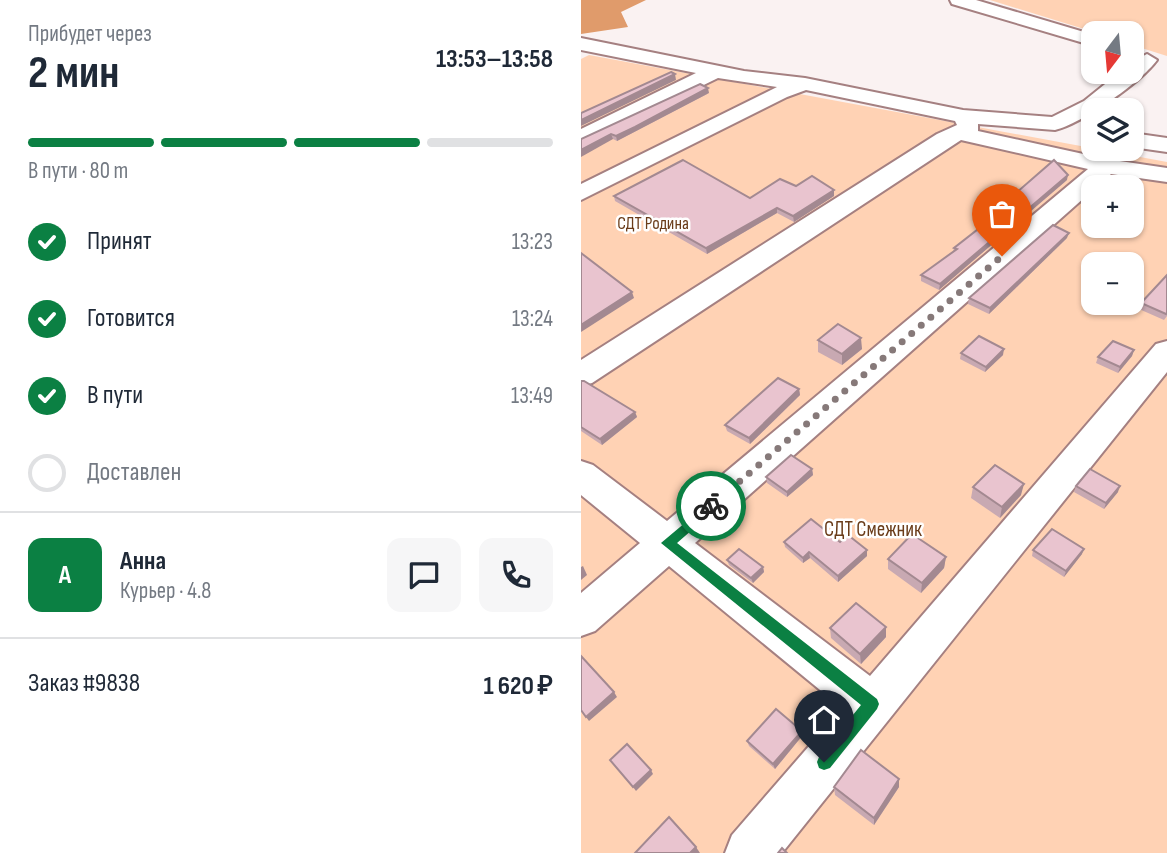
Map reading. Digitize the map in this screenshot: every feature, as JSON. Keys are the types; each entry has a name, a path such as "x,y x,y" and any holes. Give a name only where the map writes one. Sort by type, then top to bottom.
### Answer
{"street":[{"path":"958,0 1081,36"},
{"path":"581,44 714,72 806,85 961,124 1106,166 1167,175"},
{"path":"581,375 961,124 1055,124 1091,105 1149,61"},
{"path":"581,138 714,72"},
{"path":"581,193 780,93 806,85"},
{"path":"1062,120 1081,130"},
{"path":"1144,142 1167,145"},
{"path":"581,618 1106,166"},
{"path":"750,853 1167,351"},
{"path":"581,475 872,704"}],"green space":[{"path":"990,0 1167,0 1167,56 1145,49 1145,21 1081,21 1081,28"},
{"name":"СДТ Смежник","path":"589,55 1081,146 1081,161 1144,161 1144,158 1167,162 1167,853 581,853 581,59"}],"shaded area":[{"path":"581,0 646,0 621,12 628,27 581,34"}],"building":[{"path":"671,72 675,74 581,120 581,113"},
{"path":"700,84 708,88 635,127 616,136 611,134 581,150 581,139"},
{"path":"683,160 750,198 780,179 796,186 812,176 834,190 793,216 777,208 706,248 614,196"},
{"path":"1054,160 1068,175 940,284 921,275 957,249 954,248 996,215 993,213"},
{"path":"1053,225 1069,233 990,308 969,298"},
{"path":"581,253 632,292 581,325"},
{"path":"1167,275 1167,313 1144,304 1144,300"},
{"path":"838,324 861,338 842,354 818,340"},
{"path":"979,336 1004,349 986,367 961,353"},
{"path":"1113,341 1134,350 1120,367 1098,357"},
{"path":"778,378 799,389 749,438 725,425"},
{"path":"581,381 635,412 600,439 581,427"},
{"path":"791,455 812,469 787,492 766,477"},
{"path":"995,465 1024,484 1002,507 973,487"},
{"path":"1090,469 1120,486 1106,503 1076,486"},
{"path":"811,519 840,542 848,535 867,550 838,576 809,552 803,558 784,542"},
{"path":"1052,529 1084,549 1066,571 1033,550"},
{"path":"912,534 946,557 922,583 888,559"},
{"path":"739,549 763,567 751,578 727,560"},
{"path":"856,603 886,627 860,654 830,628"},
{"path":"581,656 614,692 586,717 581,710"},
{"path":"776,709 802,731 773,764 747,741"},
{"path":"627,744 651,770 633,787 610,760"},
{"path":"861,750 899,779 874,818 834,787"},
{"path":"669,817 696,847 690,853 635,853"}],"way so far":[{"path":"711,506 1002,256"}],"route":[{"path":"711,506 668,543 872,704 824,762"}],"park label":[{"name":"СДТ Родина","path":"653,223"}]}
